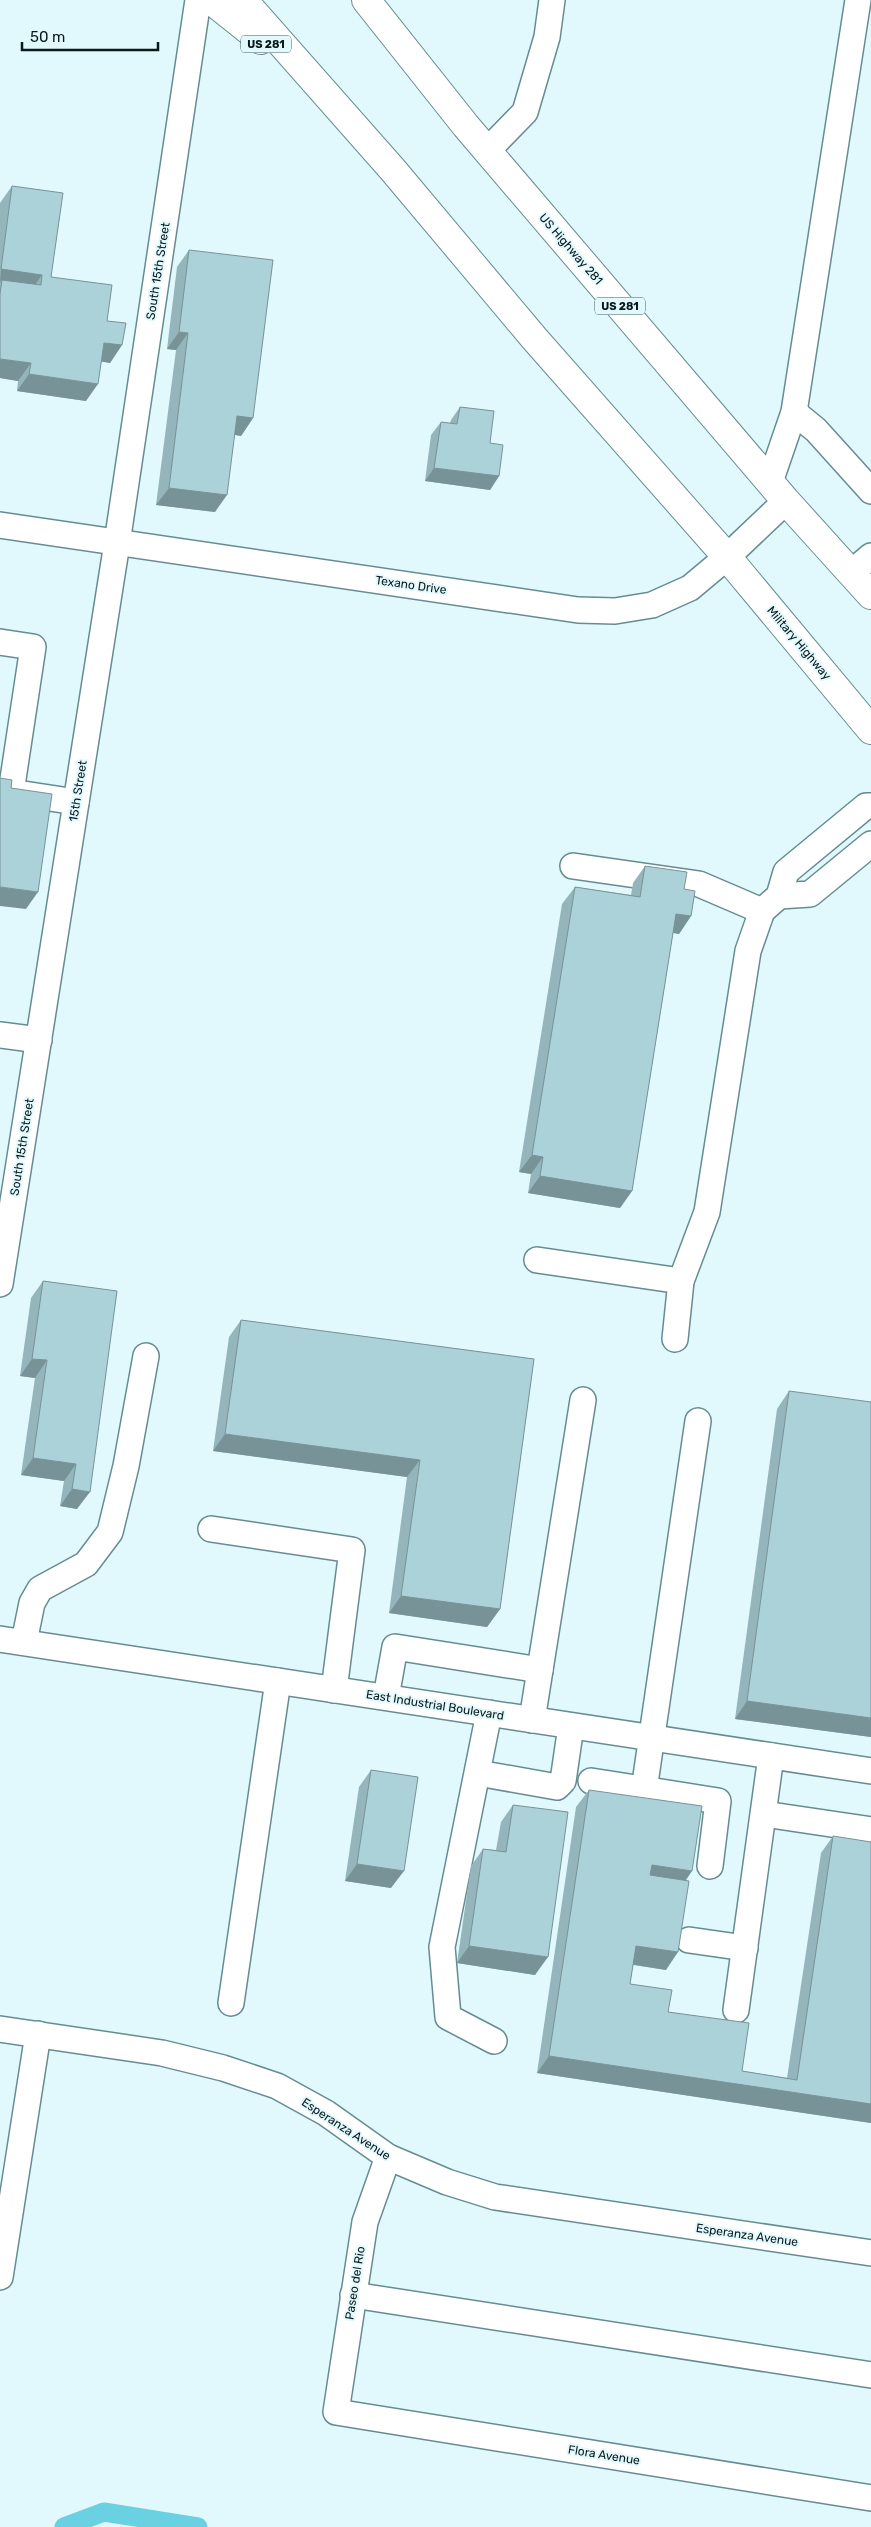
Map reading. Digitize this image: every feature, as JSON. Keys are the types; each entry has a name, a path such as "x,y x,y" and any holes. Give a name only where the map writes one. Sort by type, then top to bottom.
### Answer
{"main road":[{"name":"US 281","path":"211,0 320,88 393,170 534,338 727,557"},
{"path":"243,0 320,88"},
{"name":"US Highway 281","path":"371,4 487,151 778,491 861,564 871,595"},
{"name":"Military Highway","path":"727,557 871,730"}],"street":[{"name":"South 15th Street","path":"117,543 198,0"},
{"path":"487,151 525,112 547,37 552,0"},
{"path":"778,491 794,412 858,0"},
{"path":"794,412 816,430 871,491"},
{"name":"Texano Drive","path":"0,525 578,610 615,612 652,605 690,588 727,557 778,491"},
{"name":"15th Street","path":"39,1040 117,543"},
{"path":"0,642 34,646 5,791 76,802"},
{"path":"675,1339 681,1281 706,1212 748,951 786,872 866,806 871,806"},
{"path":"573,866 699,884 771,904 810,894 871,844"},
{"path":"0,1035 39,1040"},
{"name":"South 15th Street","path":"0,1284 3,1251 39,1040"},
{"path":"537,1260 681,1281"},
{"path":"24,1642 32,1603 40,1589 86,1564 110,1532 126,1466 146,1356"},
{"path":"532,1720 583,1400"},
{"path":"644,1790 698,1421"},
{"path":"211,1529 352,1550 334,1690"},
{"name":"East Industrial Boulevard","path":"0,1638 871,1771"},
{"path":"386,1698 395,1647 540,1670"},
{"path":"231,2003 278,1681"},
{"path":"489,1713 442,1947 448,2018 494,2041"},
{"path":"478,1773 557,1787 563,1781 572,1726"},
{"path":"736,2010 772,1756"},
{"path":"591,1781 718,1801 710,1866"},
{"path":"764,1814 871,1830"},
{"path":"688,1940 745,1948"},
{"name":"Esperanza Avenue","path":"0,2029 162,2053 222,2068 276,2086 326,2113 388,2157 447,2182 494,2197 871,2253"},
{"path":"0,2277 38,2034"},
{"name":"Paseo del Rio","path":"336,2412 365,2222 388,2157"},
{"path":"354,2295 871,2375"},
{"name":"Flora Avenue","path":"336,2412 871,2498"}],"building":[{"path":"12,186 63,193 51,277 112,285 107,321 126,323 122,345 104,343 98,384 29,374 31,363 0,359 0,294 2,280 41,285 42,275 1,269"},
{"path":"189,250 273,260 253,418 237,416 227,495 169,488 188,333 179,332"},
{"path":"460,407 494,411 490,443 503,445 499,476 434,468 441,422 457,424"},
{"path":"0,778 12,780 11,788 52,794 38,892 0,887"},
{"path":"645,866 687,872 684,889 695,891 691,916 676,914 632,1191 540,1176 543,1157 532,1155 575,887 640,897"},
{"path":"43,1281 117,1291 90,1492 72,1489 76,1464 33,1458 47,1360 32,1359"},
{"path":"241,1320 534,1359 500,1609 401,1596 420,1460 225,1434"},
{"path":"789,1391 871,1402 871,1718 747,1701"},
{"path":"371,1770 418,1777 404,1871 357,1864"},
{"path":"589,1790 702,1806 692,1871 652,1865 650,1875 689,1881 678,1952 636,1946 630,1984 672,1990 668,2012 749,2023 742,2071 797,2080 833,1836 871,1842 871,2104 549,2056"},
{"path":"513,1805 568,1812 548,1957 469,1946 483,1849 506,1852"}],"waterway":[{"path":"64,2527 104,2512 198,2527"}]}
